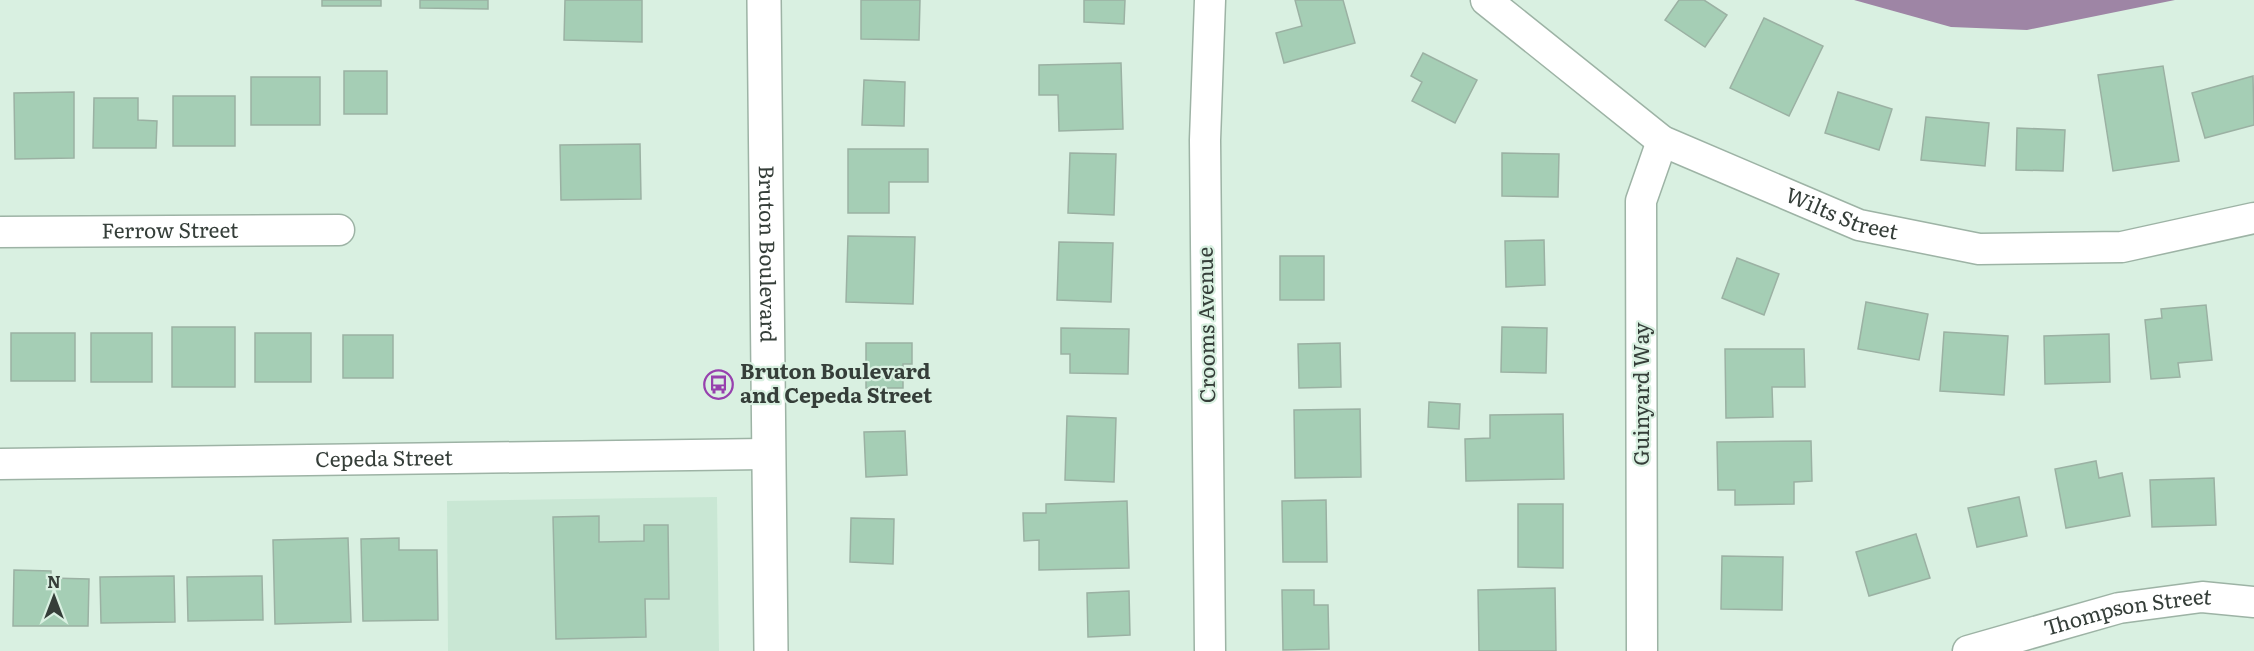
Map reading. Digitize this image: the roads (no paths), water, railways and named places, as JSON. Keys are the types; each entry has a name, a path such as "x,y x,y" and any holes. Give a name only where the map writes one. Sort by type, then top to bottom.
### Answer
{"street":[{"name":"Bruton Boulevard","path":"764,0 767,454 771,651"},
{"name":"Crooms Avenue","path":"1210,0 1205,140 1210,651"},
{"name":"Wilts Street","path":"1486,0 1662,141 1859,225 1979,249 2122,247 2254,218"},
{"name":"Guinyard Way","path":"1642,651 1641,201 1662,141"},
{"name":"Ferrow Street","path":"0,232 339,230"},
{"name":"Cepeda Street","path":"0,464 767,454"},
{"name":"Thompson Street","path":"1968,651 2119,608 2202,597 2254,602"}],"place":[{"name":"Bruton Boulevard and Cepeda Street","path":"719,384"}]}
